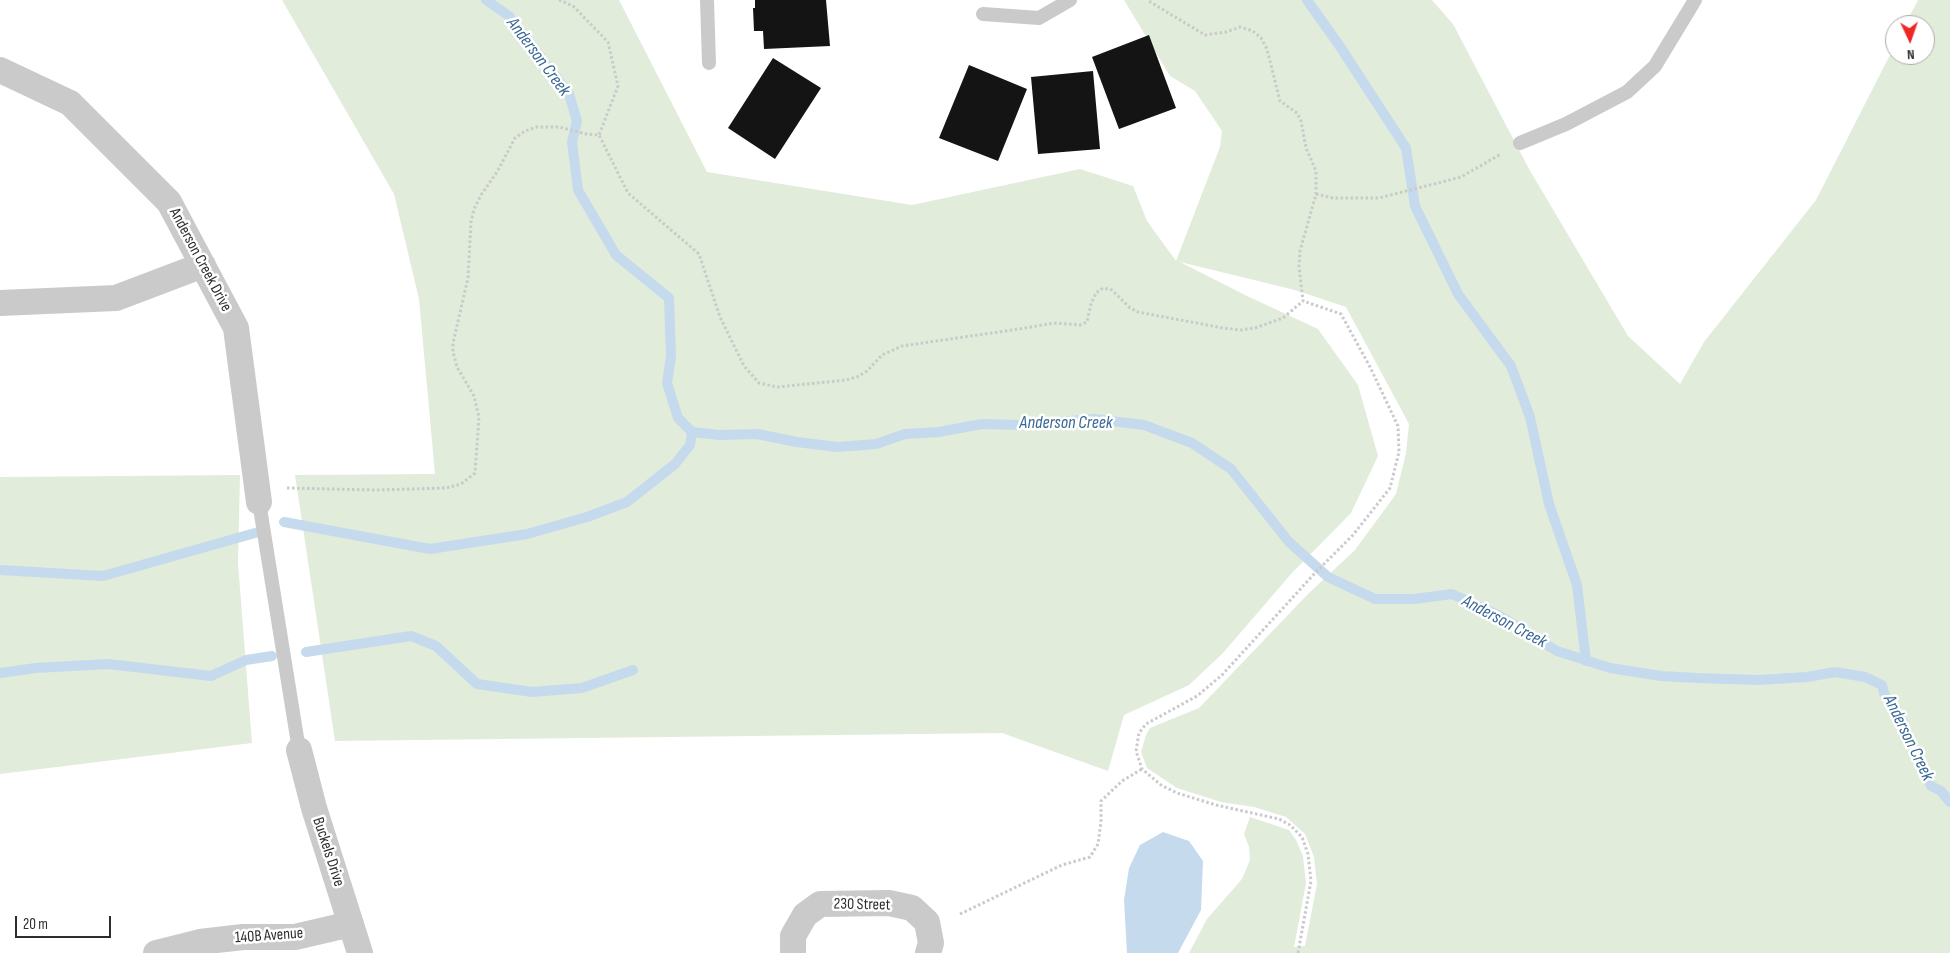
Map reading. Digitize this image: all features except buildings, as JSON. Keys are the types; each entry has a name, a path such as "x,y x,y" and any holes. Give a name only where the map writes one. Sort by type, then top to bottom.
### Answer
{"street":[{"name":"Anderson Creek Drive","path":"0,70 70,103 169,202 236,328 258,495"},
{"path":"0,303 116,298 203,264"},
{"name":"Buckels Drive","path":"299,750 314,808 360,953"},
{"name":"230 Street","path":"793,953 793,936 806,915 820,904 889,903 912,908 927,922 930,943 928,953"},
{"name":"140B Avenue","path":"156,953 200,942 243,936 295,936 352,924"}],"lane":[{"path":"707,0 709,63"},
{"path":"983,14 1039,18 1070,0"},
{"path":"1520,143 1566,124 1627,92 1655,66 1695,0"},
{"path":"258,495 299,750"}],"path":[{"path":"559,0 574,6 608,42 618,86 599,135 628,192 699,254 720,317 744,366 759,384 777,387 846,380 858,377 867,371 882,354 902,346 1054,323 1080,326 1087,322 1091,304 1096,293 1103,288 1112,290 1130,308 1138,312 1240,330 1255,328 1283,318 1303,301"},
{"path":"1147,0 1205,34 1226,32 1240,27 1253,32 1261,38 1267,49 1280,101 1297,113 1301,121 1306,148 1316,171 1316,194 1300,251 1299,266 1303,301"},
{"path":"258,495 446,488 461,484 475,473 478,417 474,396 457,367 452,343 468,278 471,222 474,209 515,138 525,130 537,127 559,127 586,134 599,135"},
{"path":"1316,194 1334,198 1379,198 1445,182 1461,177 1520,143"},
{"path":"1298,953 1311,881 1308,854 1302,837 1290,825 1278,819 1216,805 1177,793 1161,785 1142,769 1136,751 1139,733 1146,724 1197,696 1222,675 1315,573 1353,535 1390,488 1399,452 1398,426 1341,314 1303,301"},
{"path":"960,914 1062,865 1090,857 1098,844 1101,801 1122,781 1142,769"}],"green space":[{"path":"282,0 619,0 707,172 912,205 1080,169 1133,186 1147,221 1176,261 1220,147 1222,131 1195,91 1170,76 1124,0 1432,0 1453,24 1529,169 1628,336 1680,384 1704,342 1816,200 1885,65 1935,65 1935,15 1910,15 1918,0 1950,0 1950,953 1189,953 1207,919 1242,879 1250,860 1249,847 1244,834 1250,817 1289,830 1303,856 1306,883 1294,947 1305,946 1317,884 1314,857 1305,834 1286,817 1254,807 1221,802 1177,788 1147,768 1141,752 1146,735 1150,728 1199,708 1308,594 1355,550 1396,494 1406,453 1409,424 1346,307 1295,290 1180,262 1318,329 1358,385 1378,456 1351,513 1291,574 1223,653 1189,685 1124,715 1108,771 1002,733 335,741 295,475 435,474 419,299 394,194"},
{"path":"240,475 238,563 252,743 0,774 0,477"}],"water":[{"path":"1163,832 1189,841 1203,861 1201,910 1178,953 1127,953 1124,900 1129,868 1140,845"}],"waterway":[{"name":"Anderson Creek","path":"486,0 509,16 569,94 577,121 572,142 578,190 616,255 669,298 671,356 667,383 678,418 692,432 720,435 757,434 837,447 876,444 905,434 939,432 982,424 1020,425 1094,419 1144,425 1192,443 1231,469 1289,542 1328,577 1375,599 1414,599 1452,594 1498,615 1557,651 1610,668 1661,676 1697,678 1759,680 1807,677 1835,672 1865,677 1882,685 1884,693 1902,720 1906,733 1931,786 1941,791 1950,802"},
{"path":"1307,0 1339,45 1406,148 1415,206 1458,294 1511,366 1530,417 1549,504 1577,585 1586,661"},
{"path":"284,522 430,549 527,534 587,517 627,502 675,464 690,445 692,432"},
{"path":"0,570 103,576 255,533"},
{"path":"306,652 411,636 436,646 477,684 532,692 582,688 633,670"},
{"path":"0,673 36,668 108,664 211,676 246,660 272,656"}]}
